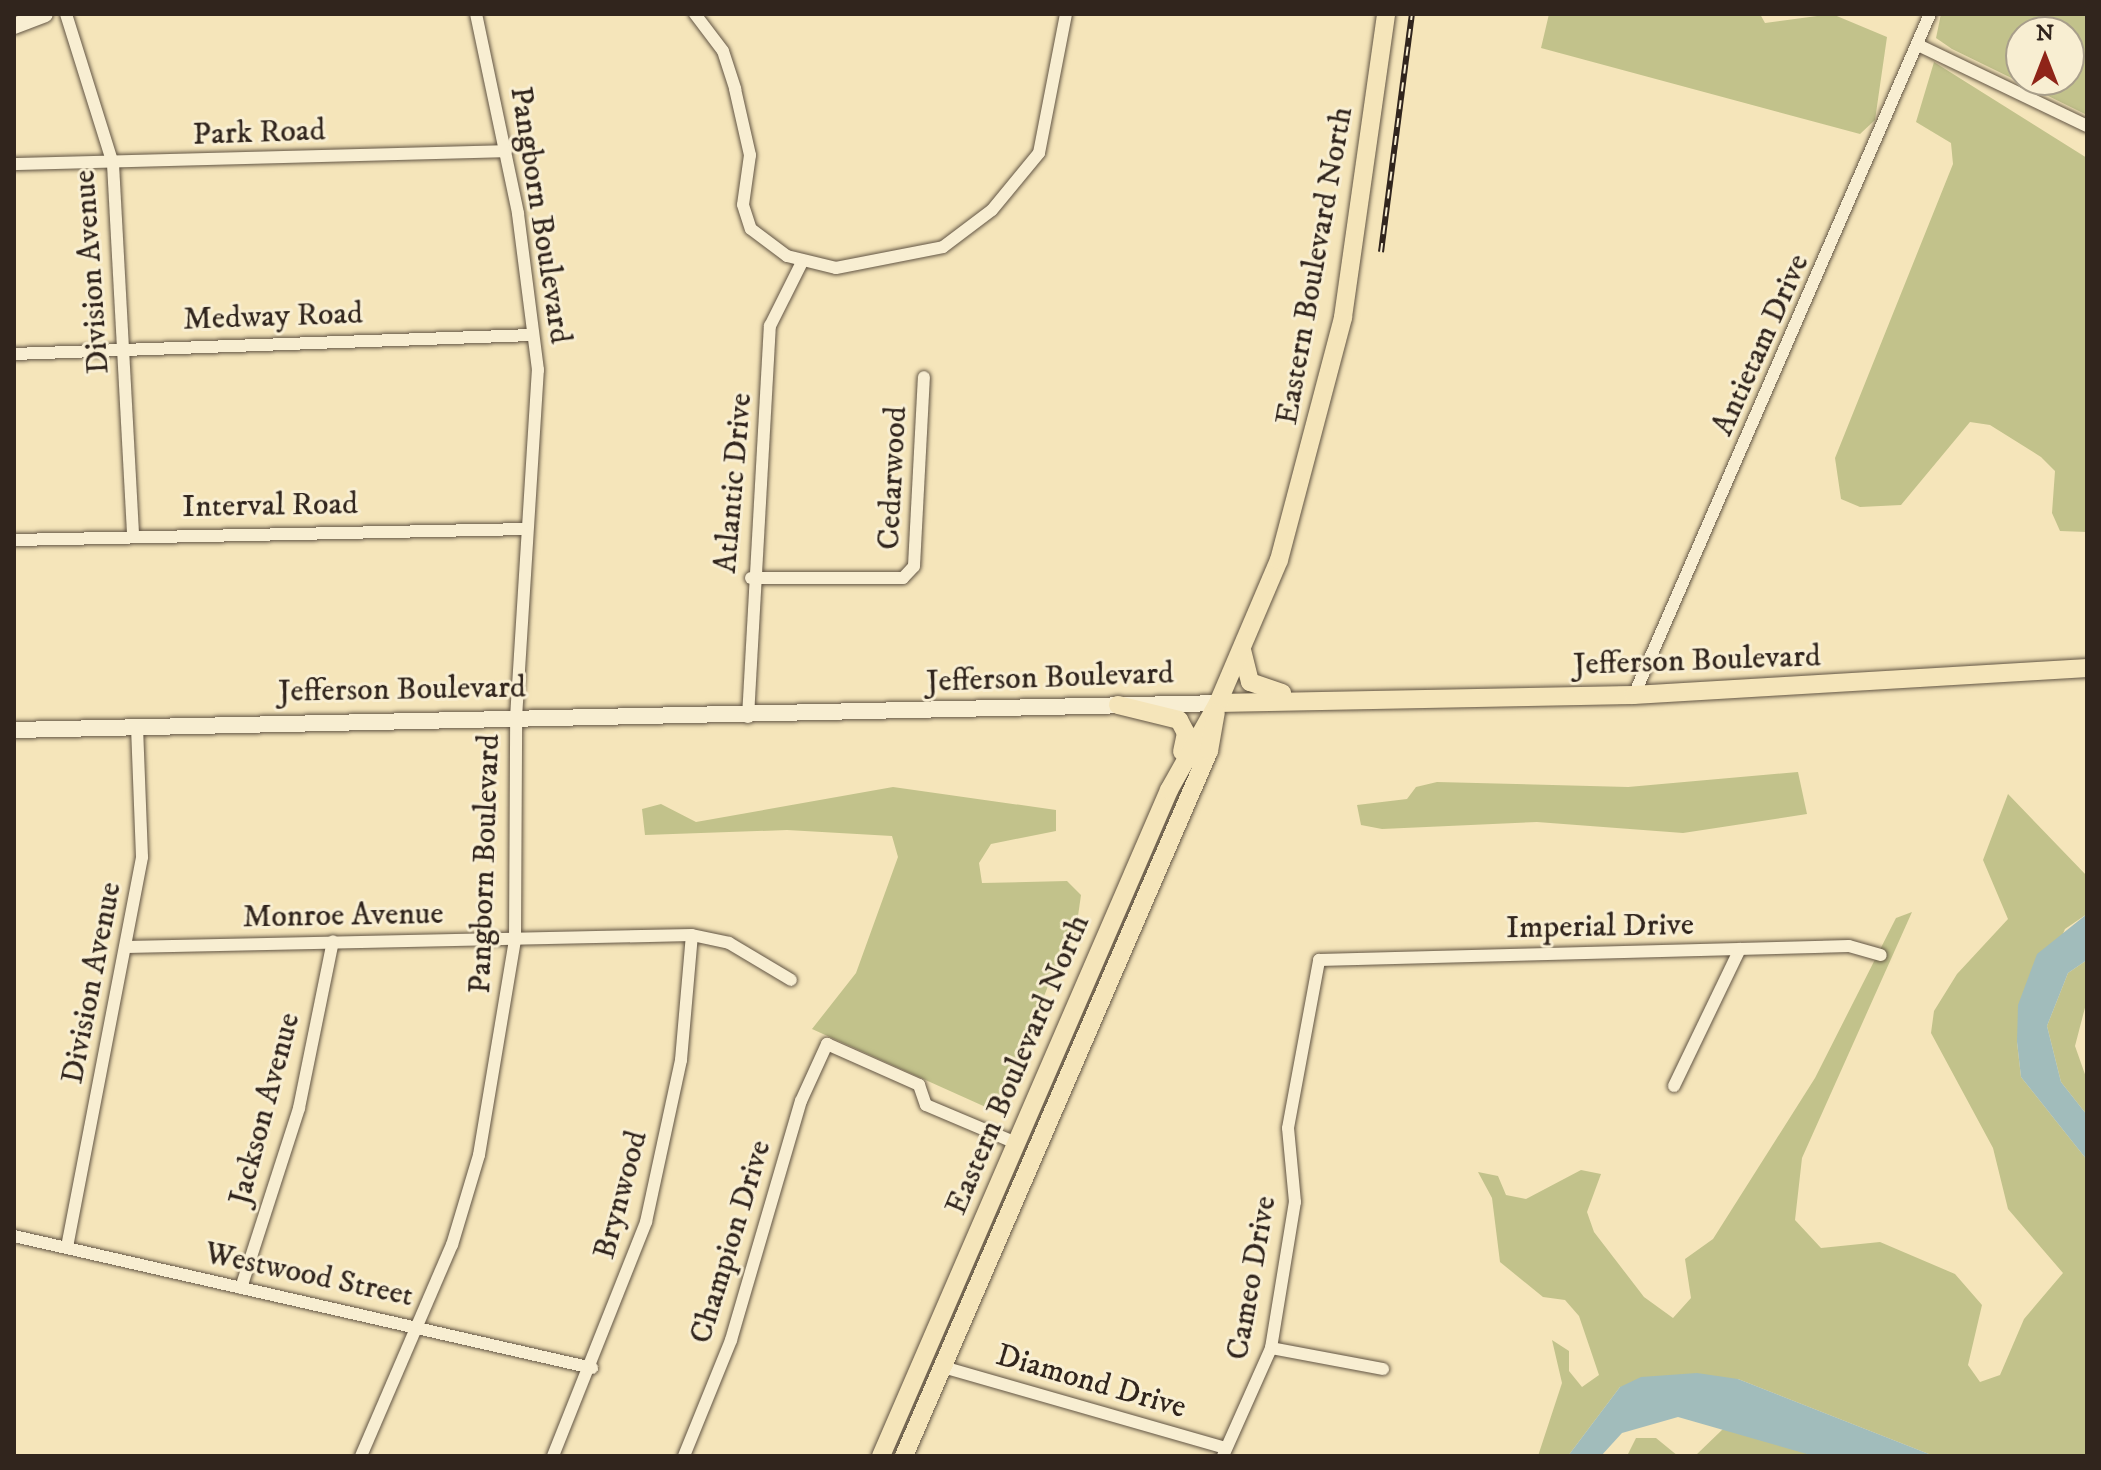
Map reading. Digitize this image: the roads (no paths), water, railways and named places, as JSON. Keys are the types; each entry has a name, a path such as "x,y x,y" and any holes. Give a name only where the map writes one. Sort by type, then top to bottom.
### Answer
{"main road":[{"path":"14,26 45,14"},
{"name":"Eastern Boulevard North","path":"881,1456 1169,790 1218,703 1279,560 1327,398 1386,14"},
{"path":"1242,650 1250,682 1264,692 1340,699"},
{"name":"Jefferson Boulevard","path":"14,730 516,718 748,717 1340,699 1634,695 2087,668"},
{"name":"Eastern Boulevard North","path":"904,1456 1209,751 1218,703"},
{"path":"1118,705 1172,715 1183,726 1186,741 1169,790"},
{"path":"991,1256 990,1233 1021,1160 1016,1143"},
{"path":"943,1367 938,1344 978,1231"}],"street":[{"name":"Division Avenue","path":"66,14 113,164 133,534"},
{"name":"Pangborn Boulevard","path":"361,1456 420,1324 479,1155 515,939 516,718 538,370 506,151 476,14"},
{"path":"695,14 723,51 735,89 750,155 745,217 764,244 802,262 849,268 943,247 976,227 1039,153 1066,14"},
{"name":"Antietam Drive","path":"1634,695 1920,46 1930,14"},
{"path":"1920,46 2087,126"},
{"name":"Park Road","path":"14,164 113,164 506,151"},
{"name":"Atlantic Drive","path":"748,717 751,578 770,326 802,262"},
{"name":"Medway Road","path":"14,354 533,335"},
{"name":"Cedarwood","path":"751,578 903,578 914,566 924,377"},
{"name":"Interval Road","path":"14,540 133,534 527,529"},
{"name":"Division Avenue","path":"67,1247 142,857 137,725"},
{"name":"Monroe Avenue","path":"126,947 692,935 729,943 791,980"},
{"name":"Brynwood","path":"553,1456 592,1368 646,1222 681,1060 692,935"},
{"name":"Jackson Avenue","path":"241,1288 299,1108 333,941"},
{"name":"Imperial Drive","path":"1319,960 1849,946 1881,955"},
{"path":"1674,1086 1740,949"},
{"name":"Cameo Drive","path":"1224,1452 1271,1348 1295,1202 1288,1128 1319,960"},
{"name":"Champion Drive","path":"684,1456 731,1340 796,1115 827,1044 919,1085 926,1105 1016,1143"},
{"name":"Westwood Street","path":"14,1236 241,1288 420,1324 592,1368"},
{"path":"1271,1348 1383,1369"},
{"name":"Diamond Drive","path":"943,1367 1224,1452"}],"water":[{"path":"2087,914 2087,960 2068,973 2047,1026 2061,1082 2087,1115 2087,1160 2021,1077 2017,1042 2018,1005 2037,954"},
{"path":"1697,1373 1738,1379 1934,1456 1814,1456 1678,1417 1622,1433 1601,1456 1568,1456 1620,1387 1641,1377"}],"railway":[{"path":"1381,252 1412,14"}]}
